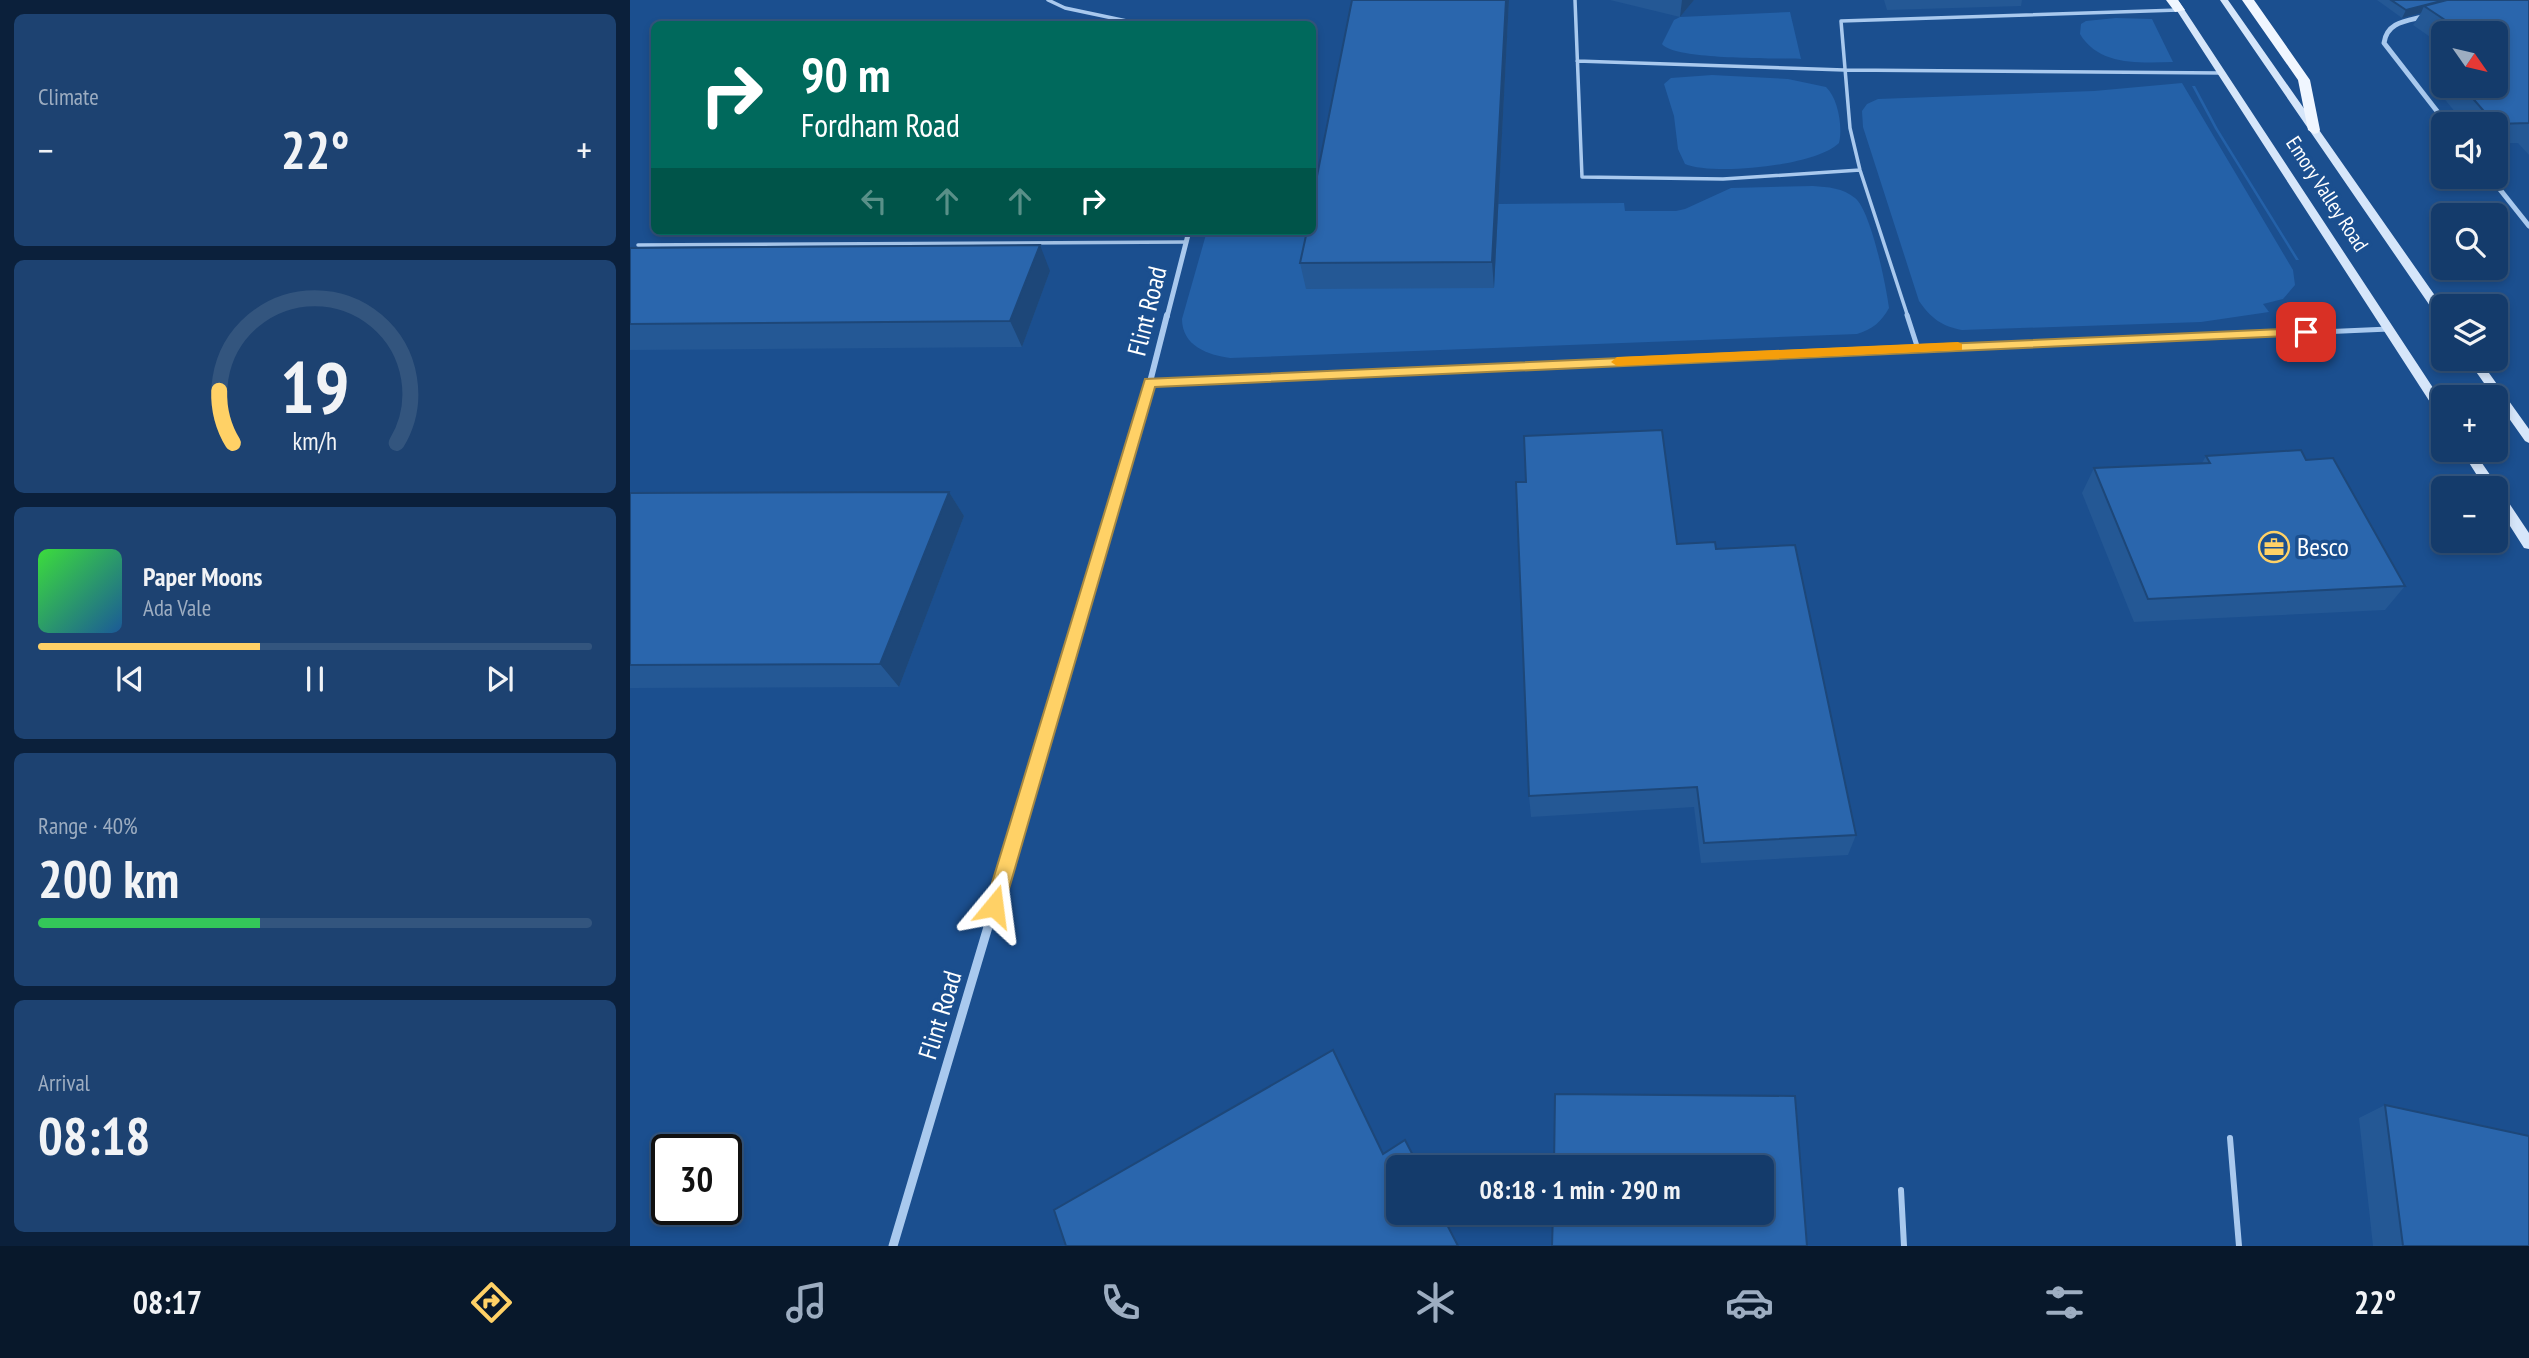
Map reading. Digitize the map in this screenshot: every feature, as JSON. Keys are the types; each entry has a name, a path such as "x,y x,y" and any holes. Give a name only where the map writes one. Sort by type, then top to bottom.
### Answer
{"main road":[{"name":"Emory Valley Road","path":"2224,0 2431,299"},
{"path":"2248,0 2304,80 2314,130"},
{"name":"Emory Valley Road","path":"2175,3 2431,394"},
{"path":"2482,371 2529,438"},
{"path":"2508,512 2529,544"}],"street":[{"path":"2428,16 2391,26 2384,36 2384,43 2438,112"},
{"path":"2500,189 2529,226"},
{"name":"Flint Road","path":"893,1246 1150,382 1188,235"}],"lane":[{"path":"1048,0 1065,8 1127,21"},
{"path":"1575,0 1582,177 1724,179 1860,170"},
{"path":"1918,349 1860,170 1850,128 1841,21 2175,3"},
{"path":"1577,61 1844,70 2222,73"},
{"path":"638,245 1186,242"},
{"path":"1150,382 2389,329"},
{"path":"2230,1138 2239,1246"},
{"path":"1901,1190 1904,1246"}],"shaded area":[{"path":"1790,12 1801,59 1705,56 1670,49 1662,44 1674,20 1680,17"},
{"path":"2152,19 2173,62 2134,62 2109,57 2098,52 2080,34 2081,24 2086,21"},
{"path":"1712,75 1788,79 1826,87 1834,98 1839,113 1839,143 1809,158 1764,167 1718,169 1685,164 1678,149 1674,116 1664,84 1671,78"},
{"path":"2182,83 2293,270 2295,285 2283,299 2263,304 2269,312 2201,322 1962,330 1942,324 1928,312 1919,301 1863,127 1862,111 1867,104 1878,99 2094,91"},
{"path":"2192,86 2195,86 2218,129 2299,260 2296,260 2215,129"},
{"path":"1813,186 1840,190 1855,198 1867,217 1881,267 1889,308 1883,317 1868,330 1857,334 1230,358 1198,348 1186,336 1183,328 1182,319 1206,235 1316,235 1316,232 1493,288 1498,204 1624,203 1625,211 1676,211 1731,188"}],"building":[{"path":"1352,0 1506,0 1492,262 1300,263 1306,235 1316,235 1316,181"},
{"path":"2391,0 2445,0 2406,10"},
{"path":"2447,0 2529,0 2529,123 2508,124 2508,112 2485,112 2472,98 2508,98 2508,21 2446,21 2424,6"},
{"path":"1040,245 1010,321 630,324 630,248"},
{"path":"1662,430 1677,544 1715,542 1716,549 1795,545 1856,835 1704,843 1697,787 1529,796 1516,482 1526,482 1524,436"},
{"path":"2301,450 2306,460 2333,458 2405,586 2148,599 2094,468 2210,463 2206,456"},
{"path":"949,492 880,664 630,665 630,493"},
{"path":"1333,1050 1383,1154 1405,1140 1413,1155 1386,1155 1386,1225 1447,1225 1458,1246 1066,1246 1054,1210"},
{"path":"1555,1094 1795,1096 1807,1246 1552,1246 1553,1225 1774,1225 1774,1155 1554,1155"},
{"path":"2385,1105 2529,1136 2529,1246 2403,1246"}],"slow traffic":[{"path":"1617,362 1958,347"}],"place":[{"name":"Besco","path":"2274,547"}],"route":[{"path":"994,906 1150,382 2306,332"}]}
